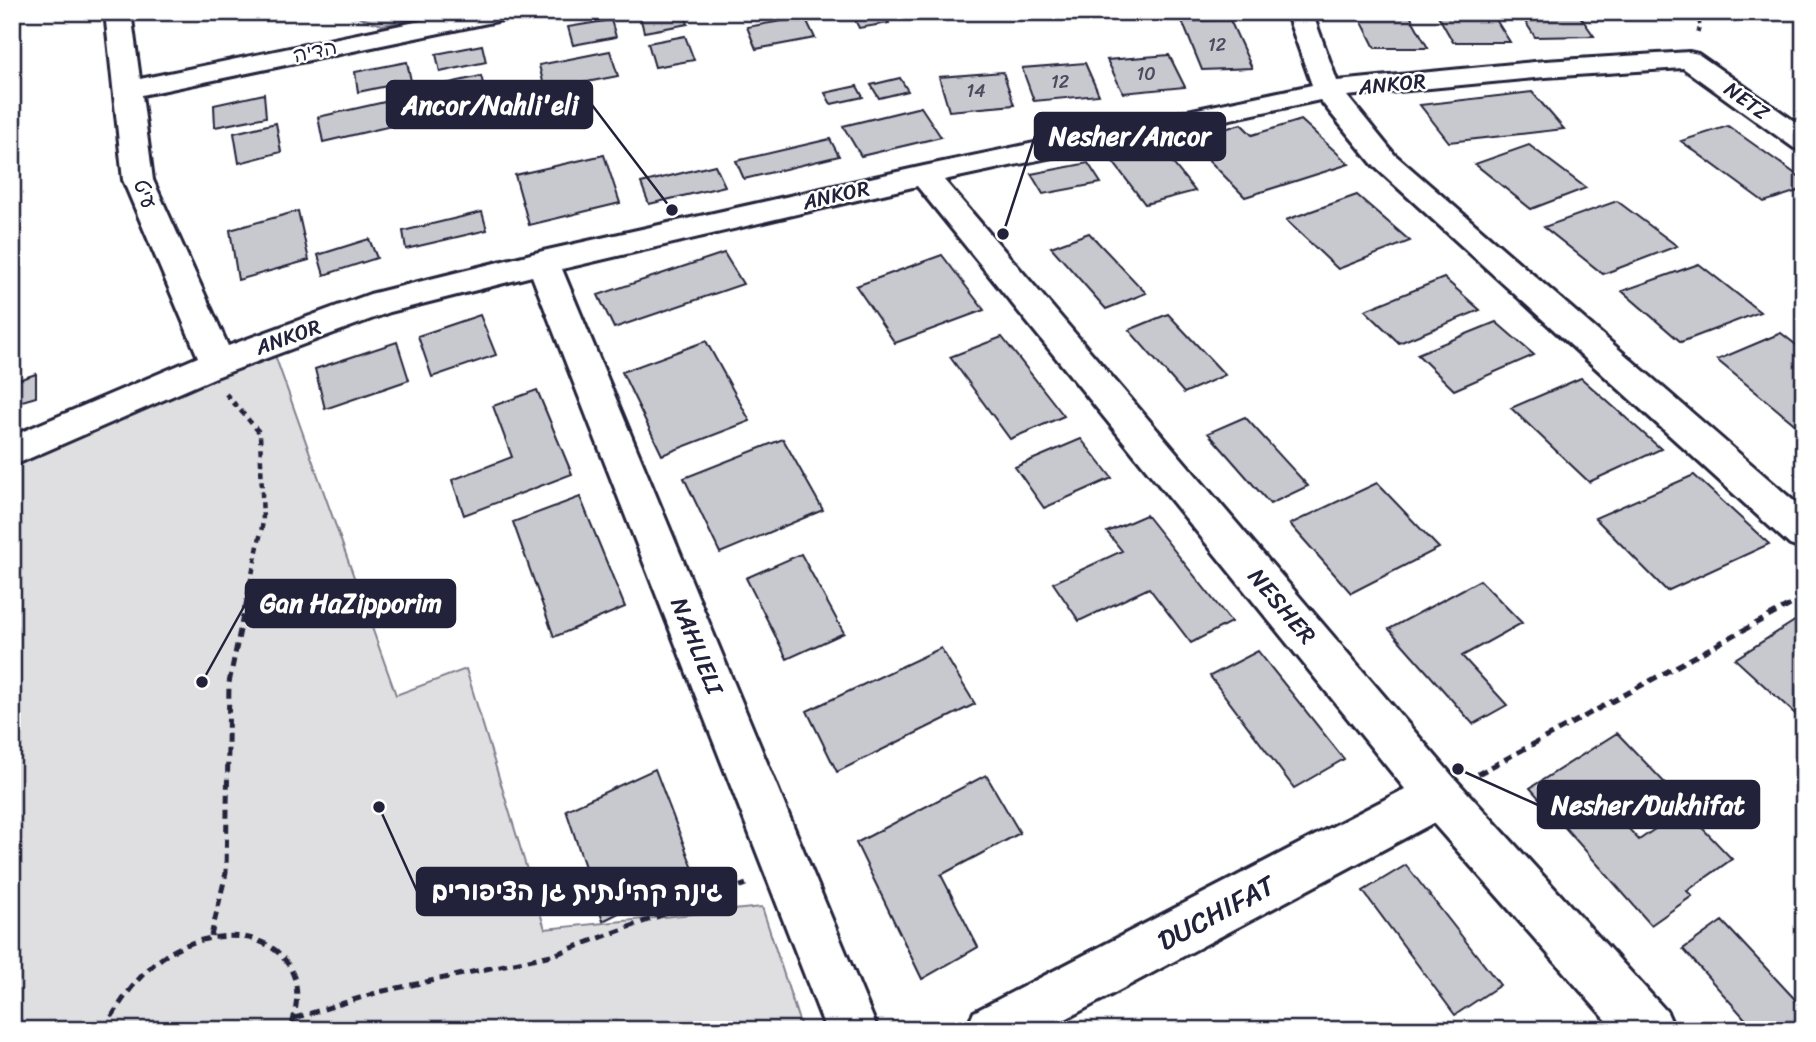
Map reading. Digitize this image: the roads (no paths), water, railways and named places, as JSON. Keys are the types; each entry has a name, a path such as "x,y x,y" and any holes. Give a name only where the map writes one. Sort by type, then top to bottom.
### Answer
{"street":[{"name":"עיט","path":"118,12 138,180 211,366"},
{"name":"הדיה","path":"127,90 502,12"},
{"path":"1299,12 1327,90 1384,160 1804,534"},
{"name":"ANKOR","path":"12,452 211,366 382,302 542,262 924,175 1327,90 1545,69 1689,60"},
{"name":"NETZ","path":"1689,60 1804,142"},
{"name":"NESHER","path":"924,175 1439,796 1649,1030"},
{"name":"NAHLIELI","path":"542,262 852,1030"},
{"name":"DUCHIFAT","path":"992,1030 1439,796"}],"place":[{"name":"Ancor/Nahli'eli","path":"672,210"},
{"name":"Nesher/Ancor","path":"1003,234"},
{"name":"Gan HaZipporim","path":"202,682"},
{"name":"Nesher/Dukhifat","path":"1458,769"},
{"name":"גינה קהילתית גן הציפורים","path":"379,807"}]}
